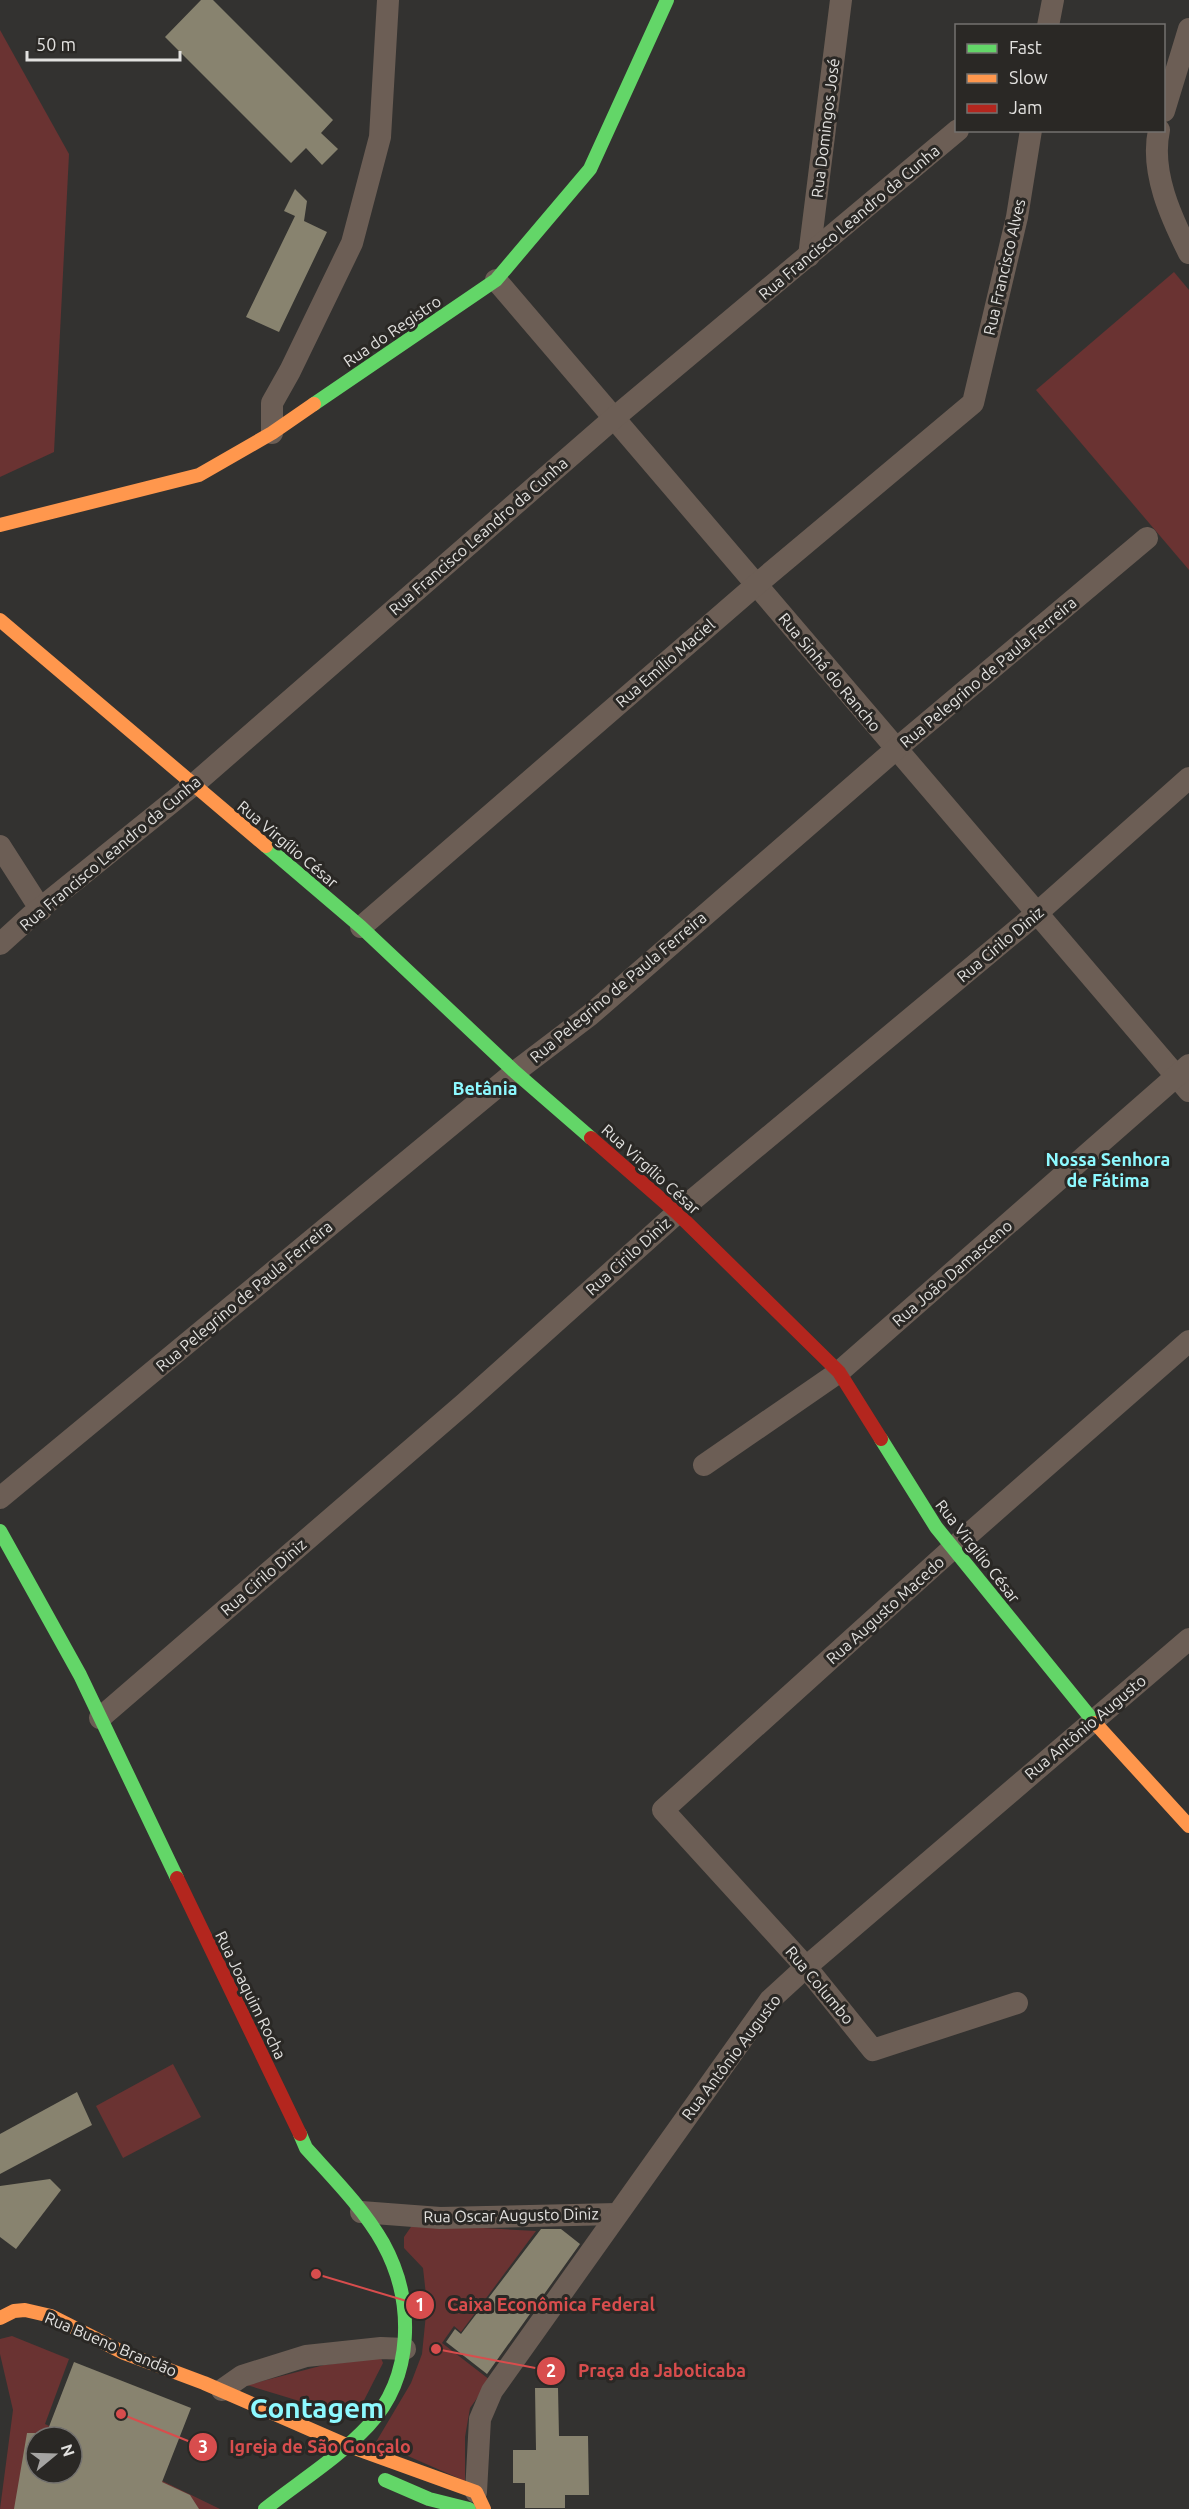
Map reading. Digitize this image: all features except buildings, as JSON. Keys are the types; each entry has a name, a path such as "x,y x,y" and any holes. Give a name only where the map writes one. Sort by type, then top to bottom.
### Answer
{"street":[{"path":"272,434 272,403 352,243 380,137 388,0"},
{"name":"Rua do Registro","path":"0,525 200,475 272,434 496,280 590,169 667,0"},
{"name":"Rua Domingos José","path":"808,256 841,0"},
{"path":"1048,24 1053,0"},
{"path":"1165,108 1189,29"},
{"name":"Rua Francisco Leandro da Cunha","path":"0,944 32,915 192,786 614,418 956,132"},
{"name":"Rua Francisco Alves","path":"973,403 1017,218 1031,132"},
{"path":"1159,132 1160,178 1173,221 1189,253"},
{"name":"Rua Sinhá do Rancho","path":"496,280 1036,914 1185,1078"},
{"name":"Rua Emílio Maciel","path":"361,927 756,585 973,403"},
{"name":"Rua Pelegrino de Paula Ferreira","path":"0,1498 515,1072 590,1015 896,749 1147,538"},
{"name":"Rua Virgílio César","path":"0,620 192,786 361,927 515,1072 677,1213 840,1371 936,1527 1092,1720 1189,1826"},
{"name":"Rua Cirilo Diniz","path":"100,1718 465,1403 677,1213 1036,914 1189,778"},
{"path":"0,846 41,910"},
{"name":"Rua João Damasceno","path":"704,1465 840,1371 1185,1078"},
{"name":"Rua Augusto Macedo","path":"663,1810 953,1548 1189,1341"},
{"name":"Rua Joaquim Rocha","path":"0,1531 80,1676 306,2148 361,2212 384,2244 391,2262 403,2310 405,2349 391,2391 367,2427 346,2445 337,2459 265,2509"},
{"name":"Rua Antônio Augusto","path":"476,2504 480,2419 492,2391 770,2000 806,1966 1189,1639"},
{"name":"Rua Columbo","path":"663,1810 806,1966 873,2050 1017,2003"},
{"name":"Rua Oscar Augusto Diniz","path":"361,2212 440,2218 617,2214"},
{"name":"Rua Oscar Augusto Diniz","path":"384,2244 405,2216"},
{"name":"Rua Bueno Brandão","path":"0,2318 14,2311 25,2310 51,2316 124,2353 222,2390 476,2504"},
{"path":"222,2390 242,2376 306,2356 381,2348 405,2349"},
{"path":"375,2476 429,2499 476,2504"}],"shaded area":[{"path":"0,30 69,154 54,452 0,477"},
{"path":"1174,272 1189,290 1189,570 1036,390"},
{"path":"173,2064 201,2117 123,2158 96,2106"},
{"path":"413,2224 536,2231 461,2332 454,2326 442,2343 490,2380 470,2408 465,2437 465,2481 376,2442 411,2383 422,2354 427,2304 423,2268 404,2248 404,2237"},
{"path":"12,2336 69,2359 45,2424 47,2425 24,2425 24,2485 84,2485 84,2443 220,2509 0,2509 13,2410 0,2354 0,2339"},
{"path":"381,2358 383,2363 355,2418 247,2385 324,2365"}],"traffic: fast":[{"path":"314,404 496,280 590,169 667,0"},
{"path":"266,846 361,927 515,1072 591,1138"},
{"path":"881,1439 936,1527 1095,1723"},
{"path":"0,1531 80,1675 177,1878"},
{"path":"265,2509 331,2459 368,2426 383,2406 394,2385 405,2338 401,2289 383,2243 357,2205 306,2148 300,2134"},
{"path":"385,2480 429,2499 469,2509"}],"traffic: slow":[{"path":"0,525 199,475 272,433 314,404"},
{"path":"0,620 266,846"},
{"path":"1095,1723 1189,1826"},
{"path":"0,2318 14,2311 25,2310 51,2316 124,2353 204,2383 346,2445 476,2492 484,2509"}],"traffic: jam":[{"path":"591,1138 677,1213 839,1372 881,1439"},
{"path":"177,1878 300,2134"}],"place":[{"name":"Caixa Econômica Federal","path":"316,2274"},
{"name":"Praça da Jaboticaba","path":"436,2349"},
{"name":"Igreja de São Gonçalo","path":"121,2414"}],"district":[{"name":"Betânia","path":"485,1088"},
{"name":"Nossa Senhora de Fátima","path":"1108,1169"},
{"name":"Contagem","path":"317,2407"}]}
